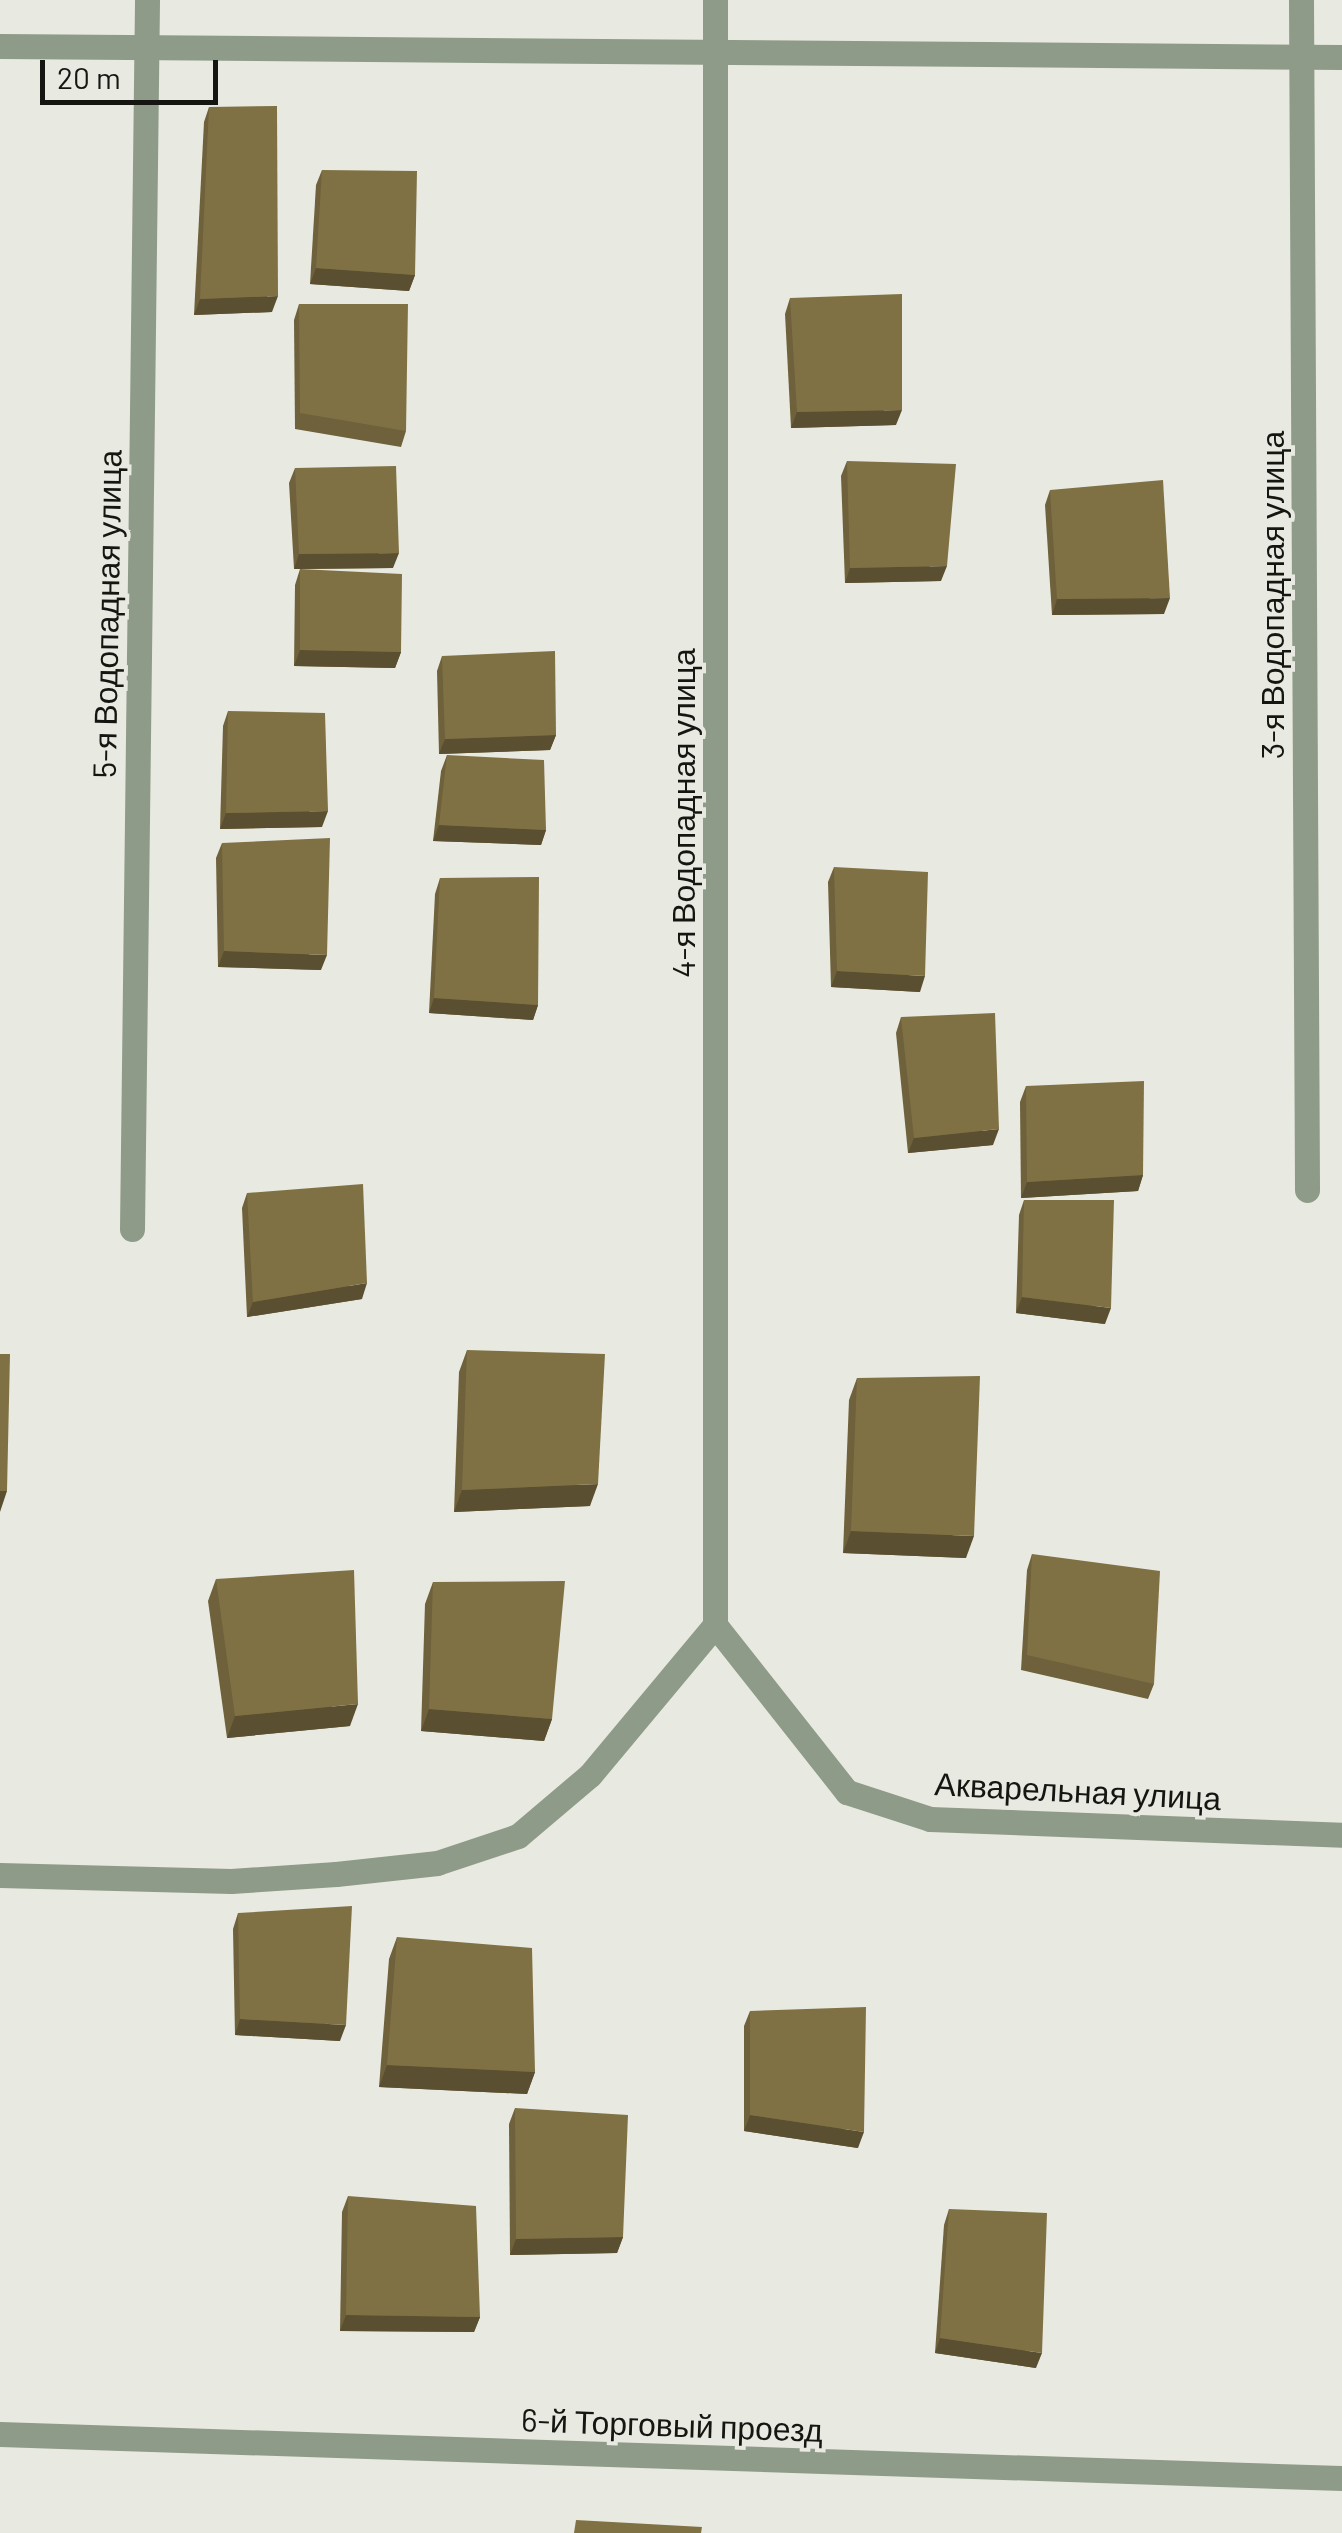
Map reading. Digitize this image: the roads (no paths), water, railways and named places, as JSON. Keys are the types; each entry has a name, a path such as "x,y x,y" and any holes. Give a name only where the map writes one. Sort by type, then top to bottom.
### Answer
{"street":[{"name":"5-я Водопадная улица","path":"132,1229 147,0"},
{"name":"4-я Водопадная улица","path":"715,0 715,1625"},
{"name":"3-я Водопадная улица","path":"1302,0 1306,1190"},
{"path":"0,46 1342,58"},
{"path":"0,1876 231,1881 336,1874 437,1862 518,1836 590,1775 715,1625"},
{"name":"Акварельная улица","path":"715,1625 846,1792 930,1819 1342,1834"},
{"name":"6-й Торговый проезд","path":"0,2434 1342,2478"}]}
